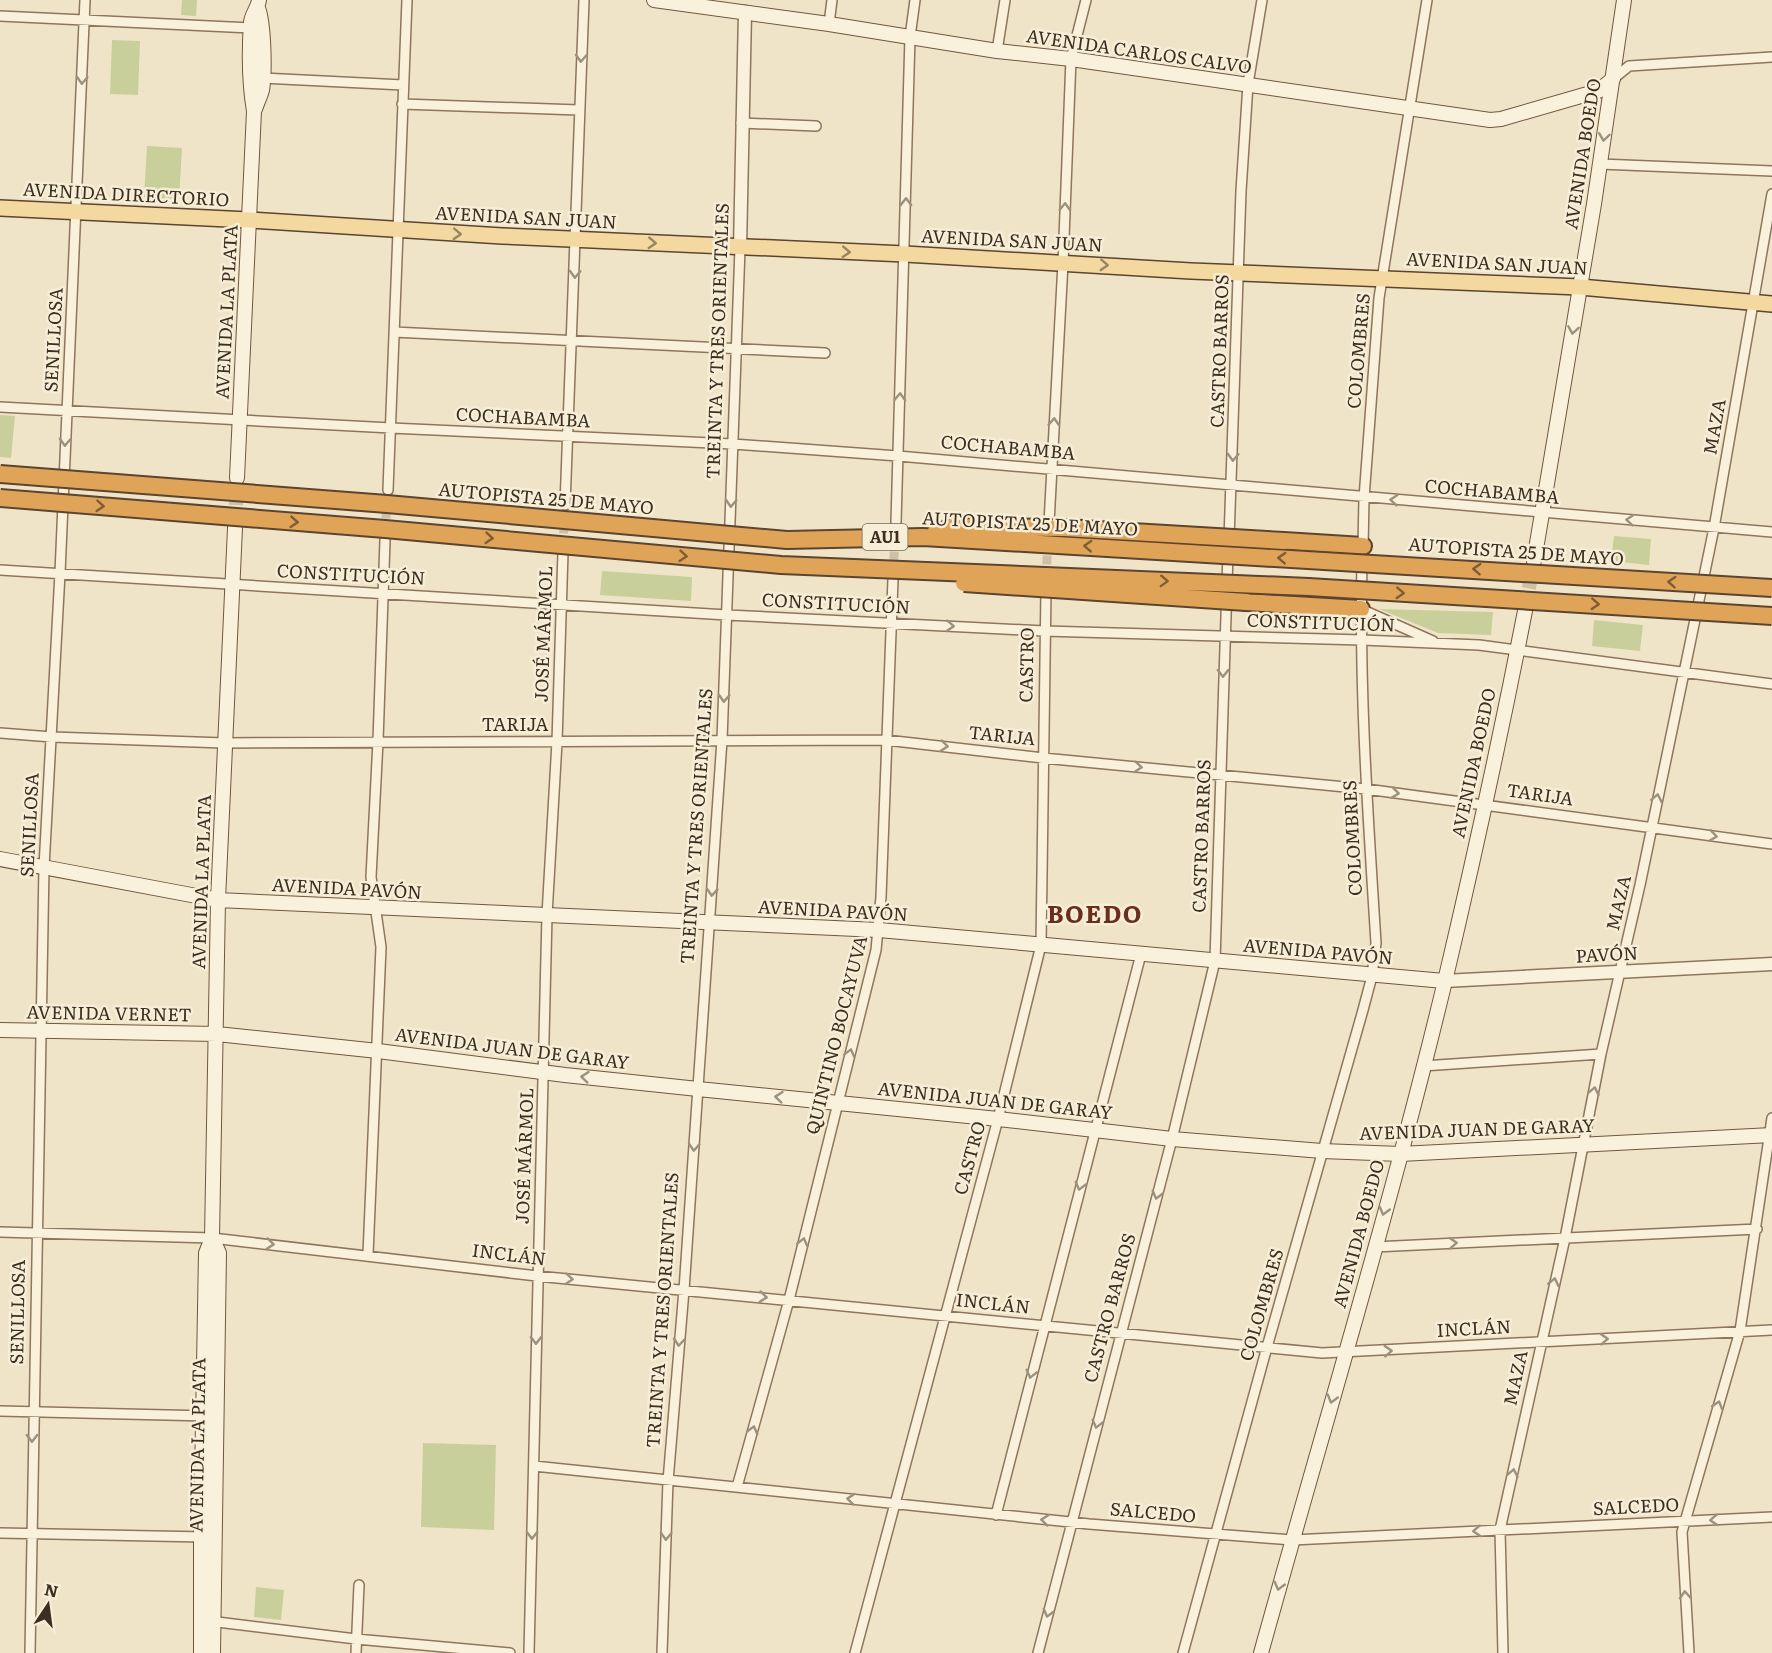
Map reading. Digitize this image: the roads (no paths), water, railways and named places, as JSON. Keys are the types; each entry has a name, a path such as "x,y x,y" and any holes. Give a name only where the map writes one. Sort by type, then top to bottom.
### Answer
{"highway":[{"name":"AUTOPISTA 25 DE MAYO","path":"0,474 387,504 787,540 923,537 1772,588"},
{"name":"AU1","path":"0,498 385,529 782,565 1309,587 1772,616"},
{"path":"923,537 954,527 1065,528 1363,546"},
{"path":"832,567 992,586 1361,609"}],"main road":[{"name":"AVENIDA CARLOS CALVO","path":"654,0 745,11 997,51 1071,59 1501,119 1598,91 1613,79"},
{"name":"AVENIDA BOEDO","path":"1534,561 1544,512 1600,164 1624,0"},
{"name":"AVENIDA LA PLATA","path":"237,478 254,111 250,90 251,28 252,18 258,4"},
{"name":"AVENIDA LA PLATA","path":"254,111 262,90 262,19 258,4"},
{"path":"251,28 258,32 257,59 262,73"},
{"name":"AVENIDA DIRECTORIO","path":"0,208 249,220"},
{"name":"AVENIDA SAN JUAN","path":"249,220 398,231 576,240 1239,273 1580,287 1772,304"},
{"name":"AVENIDA LA PLATA","path":"201,1653 207,1620 210,1416 219,1253 212,1238 218,900 235,528"},
{"name":"AVENIDA BOEDO","path":"1261,1653 1423,1066 1485,804 1525,611"},
{"name":"AVENIDA PAVÓN","path":"0,859 218,900 376,909 879,930 1444,981"},
{"name":"AVENIDA VERNET","path":"0,1030 217,1034"},
{"name":"AVENIDA JUAN DE GARAY","path":"217,1034 378,1050 698,1089 1172,1138 1322,1151 1400,1154 1771,1135"},
{"name":"AVENIDA LA PLATA","path":"207,1620 213,1653"}],"street":[{"name":"SENILLOSA","path":"30,1653 30,1534 44,867 60,573 85,0"},
{"path":"388,490 407,0"},
{"path":"565,505 584,0"},
{"path":"829,24 832,0"},
{"path":"896,522 910,37 915,0"},
{"path":"997,51 1005,0"},
{"path":"1049,523 1071,59 1086,0"},
{"name":"CASTRO BARROS","path":"1038,1653 1172,1138 1215,960 1224,636 1232,485 1241,191 1248,84 1262,0"},
{"name":"COLOMBRES","path":"1184,1653 1267,1347 1372,976 1376,943 1366,789 1361,609 1364,498 1377,314 1427,0"},
{"name":"TREINTA Y TRES ORIENTALES","path":"662,1653 668,1481 684,1290 722,740 740,248 745,11"},
{"path":"0,16 251,28"},
{"path":"1613,79 1629,66 1772,57"},
{"path":"262,73 403,85"},
{"path":"402,104 579,110"},
{"path":"741,123 816,126"},
{"path":"1600,164 1772,171"},
{"name":"MAZA","path":"1503,1653 1500,1530 1714,528 1772,194"},
{"path":"394,332 825,353"},
{"name":"COCHABAMBA","path":"0,407 733,444 1052,468 1364,498 1772,532"},
{"path":"368,1255 381,947 371,877 385,540"},
{"name":"JOSÉ MÁRMOL","path":"529,1653 547,915 557,742 563,552"},
{"name":"CONSTITUCIÓN","path":"0,570 891,624 1044,631 1362,640 1517,649 1772,684"},
{"name":"QUINTINO BOCAYUVA","path":"737,1487 789,1300 876,950 879,930 893,579"},
{"name":"CASTRO","path":"855,1653 998,1119 1041,945 1046,590"},
{"name":"CONSTITUCIÓN","path":"1361,609 1438,644"},
{"name":"TARIJA","path":"0,733 225,743 886,740 1043,758 1366,789 1772,844"},
{"path":"996,1515 1141,954"},
{"name":"PAVÓN","path":"1444,981 1772,964"},
{"path":"1423,1066 1602,1054"},
{"path":"1689,1653 1682,1550 1684,1522 1740,1331 1772,1119"},
{"path":"1374,1247 1757,1230"},
{"name":"INCLÁN","path":"0,1232 212,1238 537,1276 1322,1353 1772,1329"},
{"path":"0,1411 210,1416"},
{"name":"SALCEDO","path":"534,1466 996,1515 1292,1540 1772,1517"},
{"path":"0,1533 208,1537"},
{"path":"356,1653 359,1585"},
{"path":"207,1620 357,1639 510,1653"}],"tunnel":[{"path":"235,526 237,482"},
{"path":"385,532 388,490"},
{"path":"563,547 565,505"},
{"path":"893,574 896,522"},
{"path":"1046,578 1048,541"},
{"path":"1525,609 1533,566"}],"district":[{"name":"BOEDO","path":"1095,915"}]}
